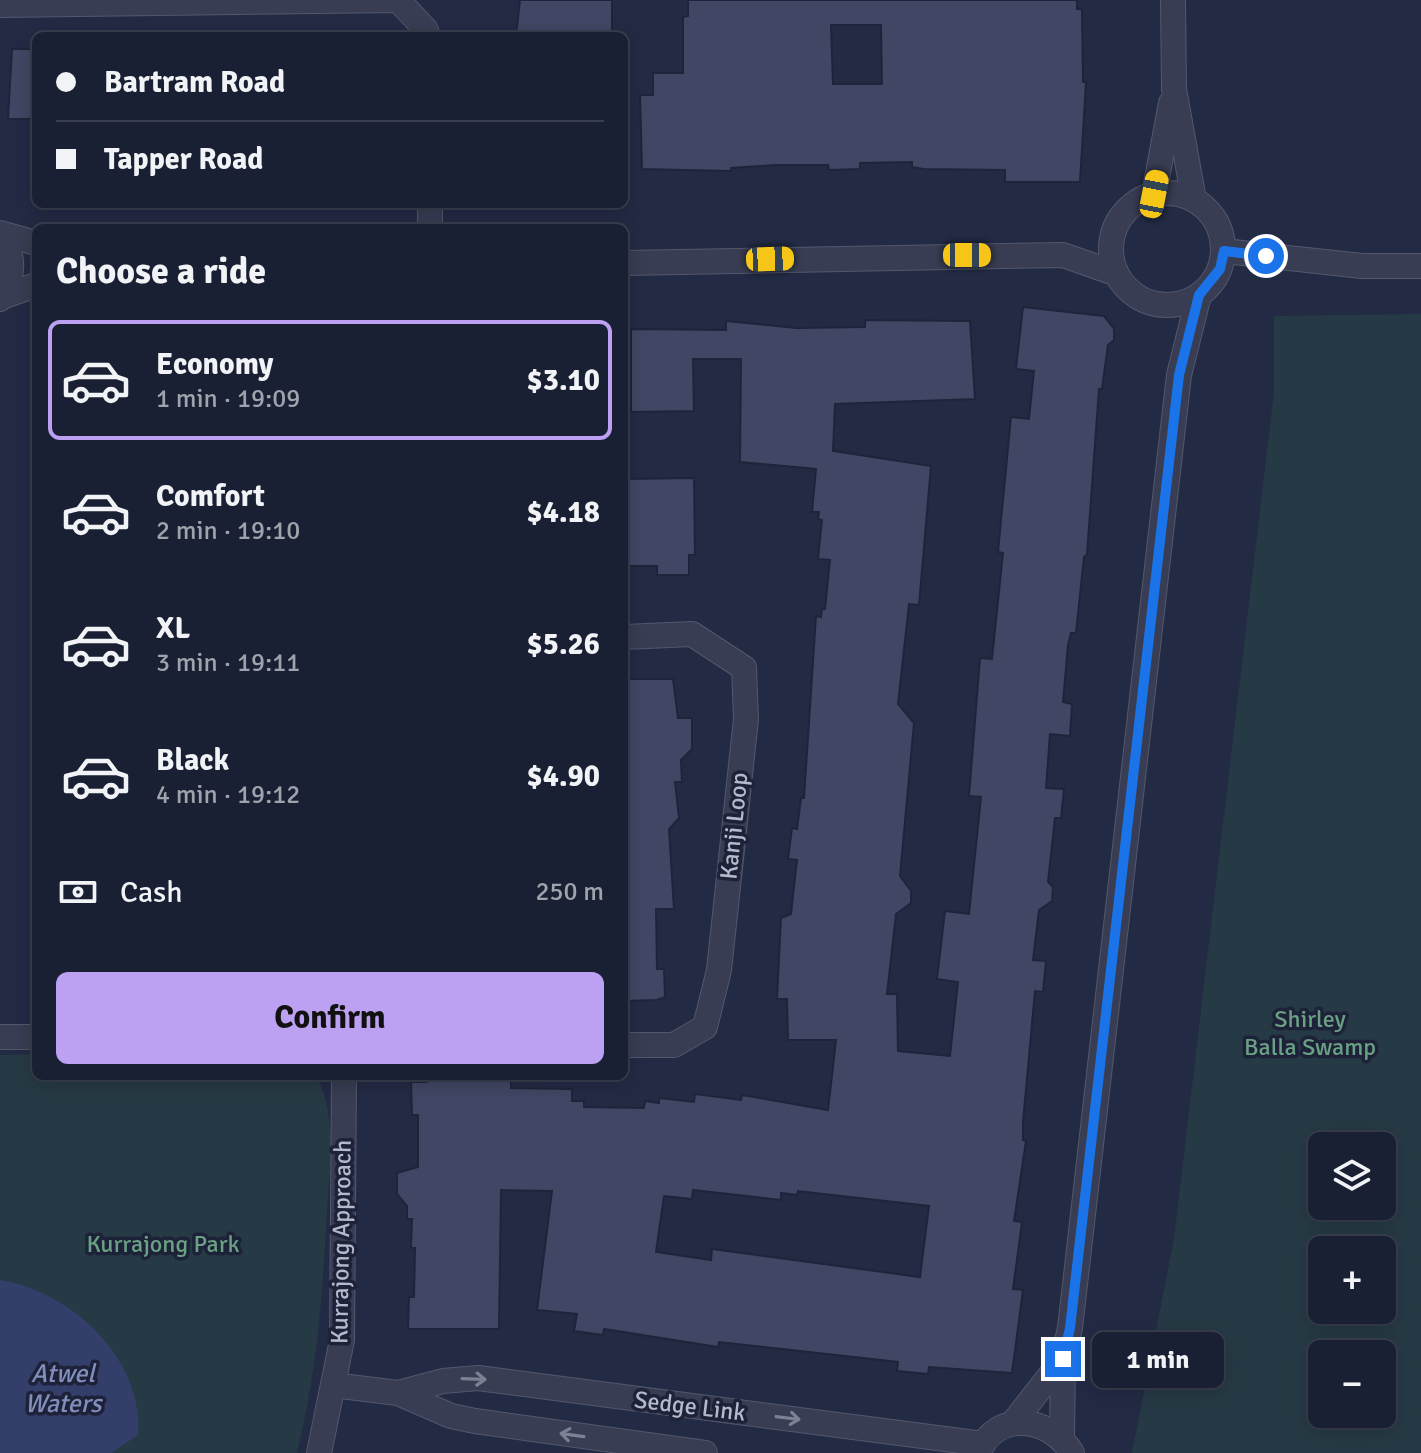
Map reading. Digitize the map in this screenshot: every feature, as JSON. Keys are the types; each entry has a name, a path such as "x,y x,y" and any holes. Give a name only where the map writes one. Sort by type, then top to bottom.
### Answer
{"street":[{"path":"0,5 398,0 426,32"},
{"path":"1173,0 1174,89 1194,200"},
{"path":"1154,194 1174,89"},
{"path":"1067,1445 1063,1359 1070,1328 1184,351 1199,295 1220,269 1224,251 1221,231 1210,213 1194,200 1174,193 1154,194 1128,210 1113,235 1112,255 1117,274 1129,289 1145,300 1164,304 1184,302 1199,295"},
{"path":"0,234 32,242"},
{"path":"0,234 11,257 12,271 1,298"},
{"path":"1063,255 1113,235"},
{"path":"1224,251 1362,266 1421,266"},
{"path":"628,263 1063,255 1117,274"},
{"path":"1,298 32,286"},
{"path":"1164,304 1184,351"},
{"name":"Kanji Loop","path":"628,637 692,634 736,662 744,668 746,719 719,970 705,1027 674,1045 628,1045"},
{"path":"0,1037 32,1037"},
{"name":"Kurrajong Approach","path":"319,1453 342,1340 344,1080"},
{"path":"1013,1423 1063,1359"},
{"name":"Sedge Link","path":"398,1393 443,1381 478,1378 980,1448"},
{"name":"Sedge Link","path":"333,1385 398,1393 440,1412 475,1421 705,1453"},
{"path":"980,1448 997,1430 1013,1423 1031,1422 1048,1426 1067,1445"}],"green space":[{"name":"Shirley Balla Swamp","path":"1421,314 1421,1453 1132,1453 1174,1239 1274,392 1274,316"},
{"name":"Kurrajong Park","path":"32,1054 32,1080 318,1080 330,1125 330,1158 318,1332 297,1453 0,1453 0,1055"}],"water":[{"name":"Atwel Waters","path":"0,1280 52,1298 98,1333 116,1355 129,1380 137,1407 138,1435 111,1453 0,1453"}],"building":[{"path":"520,0 612,0 612,32 516,32"},
{"path":"688,0 1077,0 1077,9 1082,9 1083,82 1086,82 1080,182 1005,182 1005,170 923,169 912,167 912,162 860,163 860,169 829,170 828,165 775,165 731,168 731,171 642,169 640,95 653,95 653,73 683,73 683,17 688,16","holes":["831,25 881,25 882,84 833,84"]},
{"path":"12,49 32,49 32,119 8,119"},
{"path":"1023,307 1104,316 1114,329 1114,340 1108,345 1102,389 1099,389 1087,554 1084,557 1076,633 1071,633 1068,645 1063,702 1072,704 1070,736 1050,734 1046,788 1064,789 1061,818 1055,818 1048,882 1053,887 1052,901 1039,910 1033,960 1046,961 1043,992 1035,991 1023,1122 1023,1140 1026,1141 1014,1221 1022,1222 1013,1289 1023,1290 1012,1373 929,1367 928,1374 897,1371 898,1362 719,1342 718,1347 604,1329 603,1335 574,1331 577,1314 537,1310 552,1191 501,1190 499,1329 408,1329 409,1297 414,1297 415,1248 411,1248 412,1219 407,1219 407,1206 397,1194 397,1173 418,1167 418,1115 412,1115 411,1082 511,1080 511,1088 572,1089 572,1101 584,1101 584,1107 644,1108 645,1101 659,1103 659,1098 694,1102 695,1094 741,1100 742,1095 828,1110 836,1040 788,1040 787,999 777,999 781,918 791,914 797,860 788,859 792,828 797,829 801,798 804,798 816,616 821,617 822,609 825,609 830,560 818,559 822,520 818,519 819,512 812,512 816,469 740,462 741,359 693,359 694,411 631,412 631,329 726,330 726,321 796,328 865,327 865,320 970,321 975,399 835,404 833,451 931,466 919,605 909,604 898,704 914,723 900,876 911,891 911,903 896,914 887,994 897,994 898,1051 950,1056 958,982 937,979 945,911 969,914 981,797 969,796 980,658 992,659 1003,553 998,552 1011,417 1029,419 1034,371 1016,369","holes":["693,1190 781,1200 781,1193 797,1195 798,1191 929,1206 920,1277 712,1249 711,1260 656,1252 664,1196 692,1199"]},
{"path":"694,478 695,555 689,555 689,575 657,575 657,566 628,566 628,479"},
{"path":"628,679 673,679 678,718 692,718 692,749 681,760 682,782 675,782 679,818 669,829 674,909 656,909 657,969 664,969 665,997 628,1001"}],"route":[{"path":"1063,1359 1070,1328 1179,375 1199,295 1212,283 1220,269 1224,251 1266,256"}]}
